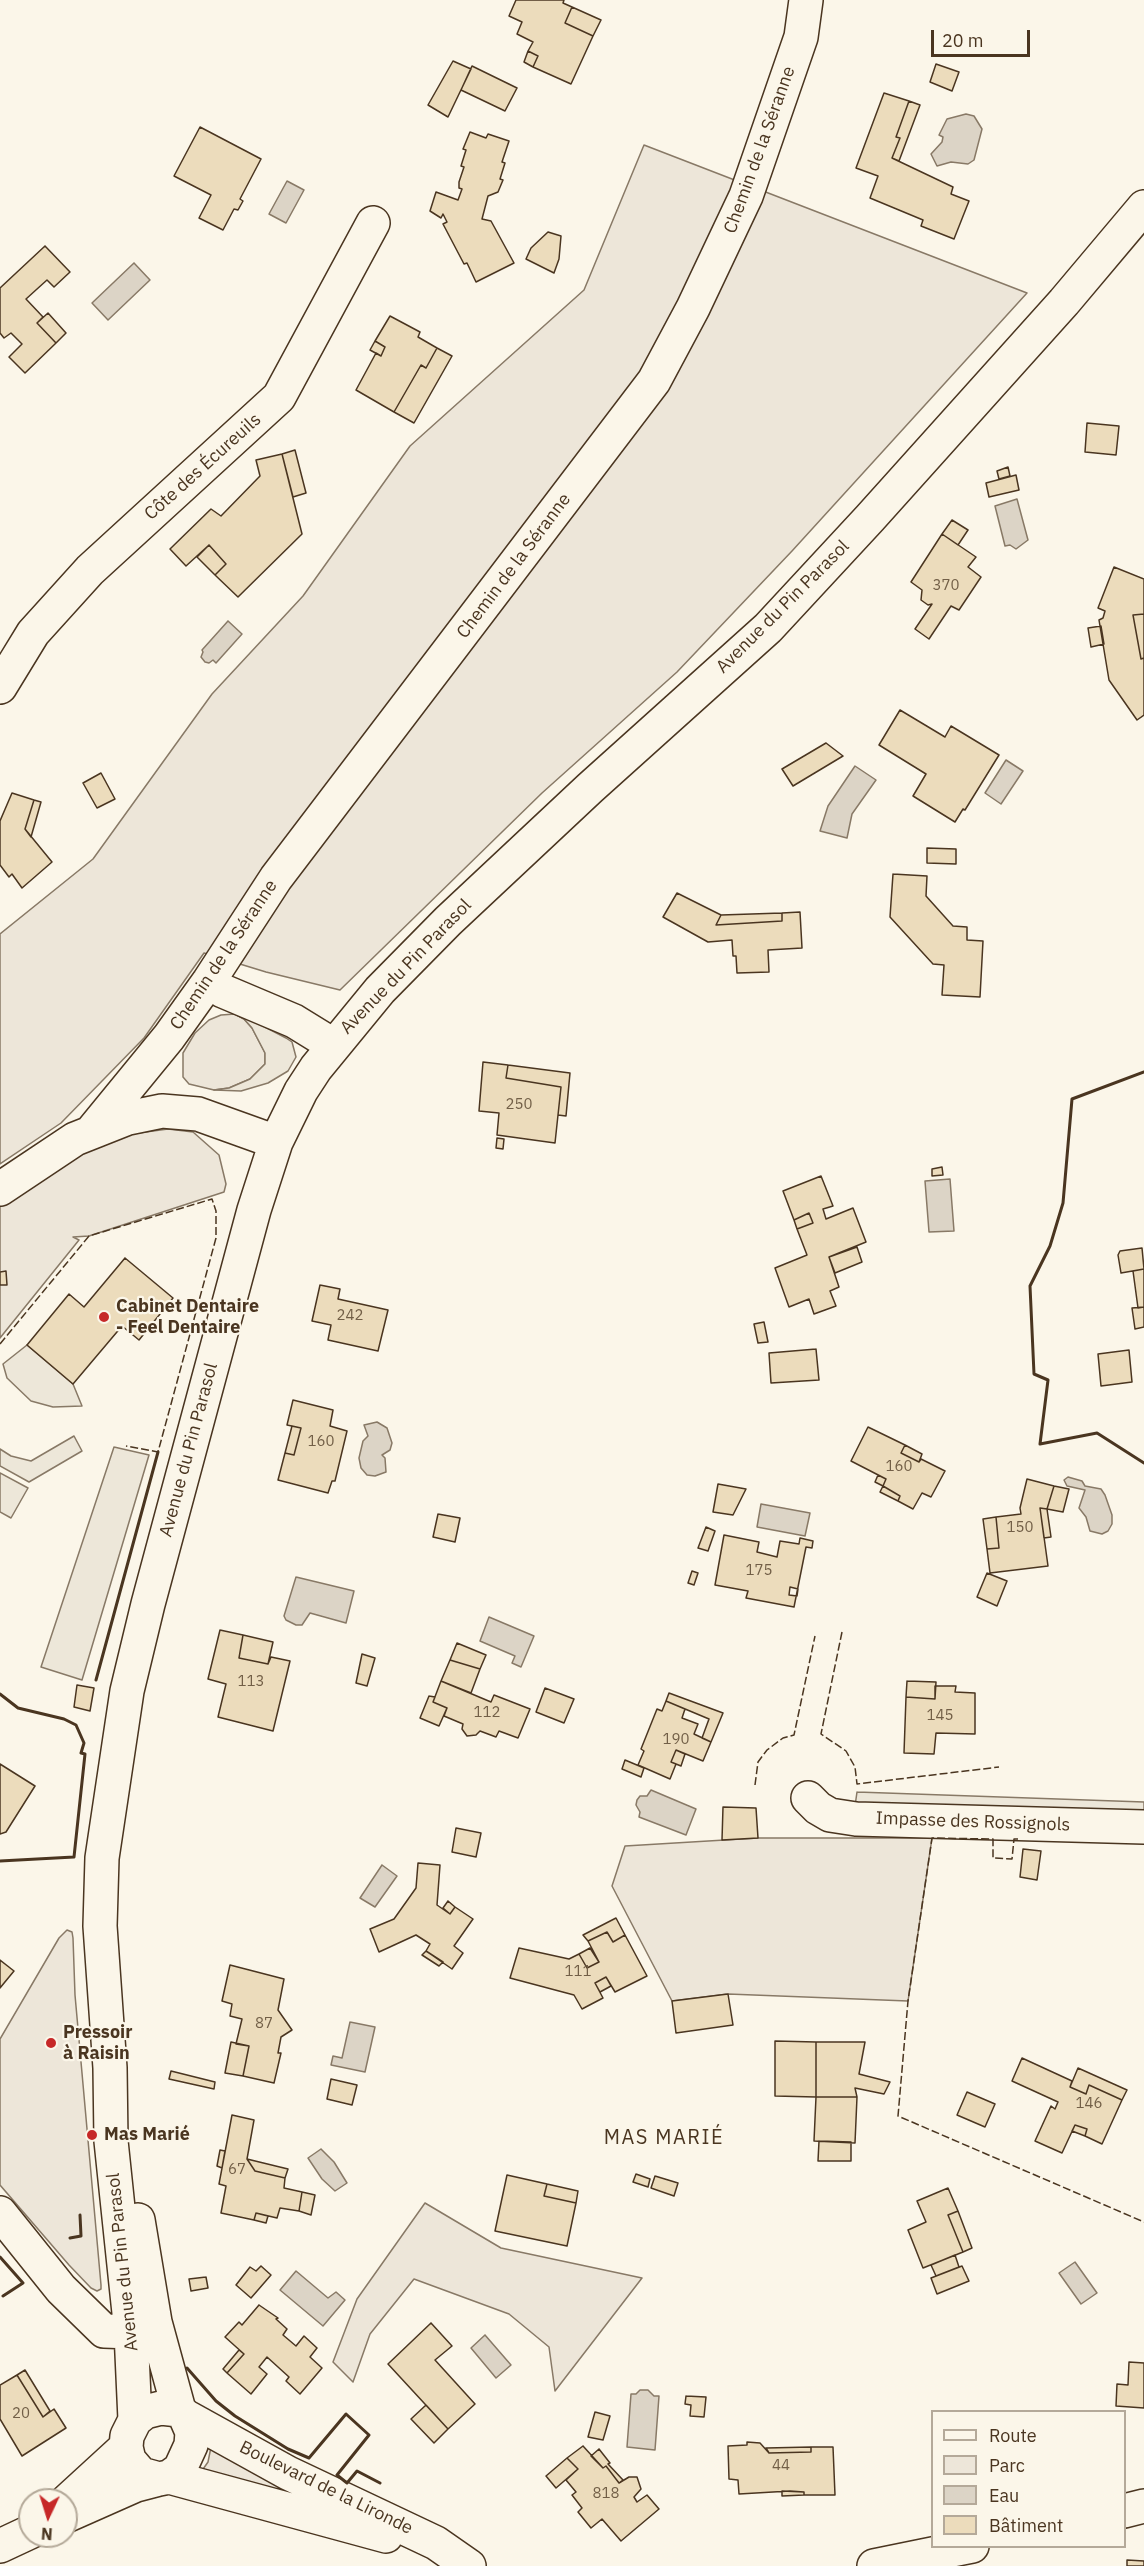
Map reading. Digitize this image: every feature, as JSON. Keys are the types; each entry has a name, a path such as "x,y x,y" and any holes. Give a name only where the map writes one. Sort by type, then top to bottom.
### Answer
{"street":[{"name":"Chemin de la Séranne","path":"92,1131 132,1084 209,981 276,878 654,381 727,239 746,196 801,37 806,0"},
{"name":"Avenue du Pin Parasol","path":"130,2433 143,2327 123,2129 110,2068 103,1979 100,1897 107,1813 127,1691 235,1278 276,1142 301,1092 333,1045 380,990 448,921 590,788 768,628 1064,302 1144,207"},
{"name":"Côte des Écureuils","path":"0,687 33,633 90,570 279,397 373,223"},
{"path":"209,981 223,991 294,1021 333,1045"},
{"path":"0,1189 50,1154 92,1131 162,1111 198,1113 276,1142"},
{"name":"Impasse des Rossignols","path":"808,1798 830,1815 856,1819 1144,1827"},
{"path":"0,2213 75,2304 104,2331 143,2327"},
{"name":"Avenue du Pin Parasol","path":"143,2327 182,2413"},
{"path":"78,2489 130,2433 145,2412 154,2409 182,2413 192,2432 191,2445 180,2469 164,2478 136,2485 78,2511"},
{"name":"Boulevard de la Lironde","path":"182,2413 288,2473 436,2543 467,2565"},
{"path":"130,2433 129,2460 141,2474 164,2478"},
{"name":"Boulevard de la Lironde","path":"164,2478 381,2535 467,2565"},
{"path":"1126,2511 1144,2506"},
{"path":"874,2566 967,2548"}],"green space":[{"path":"644,145 1027,293 792,551 677,672 542,793 340,990 266,972 204,953 144,1038 61,1123 0,1164 0,934 93,859 212,694 303,596 410,446 584,290"},
{"path":"235,1014 244,1019 252,1028 265,1053 265,1064 250,1079 229,1088 214,1090 189,1084 183,1077 183,1053 195,1033 209,1020 221,1015"},
{"path":"168,1129 193,1132 219,1155 226,1184 224,1192 89,1236 73,1237 79,1240 0,1338 0,1203 82,1151 116,1136"},
{"path":"758,1838 932,1838 908,2001 728,1994 672,2001 612,1886 625,1846"},
{"path":"67,1930 72,1932 73,1938 75,1995 101,2285 101,2289 97,2291 91,2288 69,2265 0,2185 0,2039 59,1938"},
{"path":"425,2203 501,2248 642,2278 555,2391 549,2347 509,2314 414,2279 370,2334 353,2382 333,2362 357,2299"},
{"path":"211,2447 279,2485 280,2488 278,2490 201,2472 208,2462"}],"shaded area":[{"path":"235,1014 242,1015 292,1042 296,1057 288,1071 268,1083 241,1091 214,1090 229,1088 250,1079 265,1064 265,1053 252,1028 244,1019"},
{"path":"27,1345 73,1384 82,1406 53,1407 31,1401 7,1378 3,1364"},
{"path":"74,1436 82,1451 29,1482 0,1466 0,1449 11,1456 31,1461"},
{"path":"114,1447 149,1455 82,1680 41,1667"},
{"path":"0,1473 28,1488 11,1518 0,1512"},
{"path":"857,1792 1144,1802 1144,1815 855,1806"}],"water":[{"path":"966,114 974,116 982,129 974,160 968,164 951,162 937,166 931,154 942,142 943,137 939,135 947,119"},
{"path":"287,181 304,190 286,223 269,214"},
{"path":"134,263 150,280 108,320 92,303"},
{"path":"1017,499 1028,540 1016,549 1010,545 1005,546 995,506"},
{"path":"228,621 242,634 216,663 213,660 209,663 205,662 201,657 202,650"},
{"path":"1006,760 1023,771 1001,804 985,793"},
{"path":"855,766 876,780 852,814 847,838 820,831 828,806"},
{"path":"950,1179 954,1231 929,1232 925,1181"},
{"path":"377,1422 387,1428 392,1443 390,1450 382,1455 385,1458 386,1472 375,1476 367,1475 361,1468 359,1458 363,1441 368,1436 364,1425"},
{"path":"1068,1477 1082,1481 1085,1486 1101,1489 1112,1515 1112,1524 1108,1531 1102,1534 1090,1531 1086,1517 1079,1508 1085,1490 1067,1486 1064,1480"},
{"path":"761,1504 810,1513 805,1536 757,1527"},
{"path":"296,1577 354,1591 346,1623 310,1613 302,1625 286,1620 284,1616"},
{"path":"489,1617 534,1636 521,1667 512,1663 515,1656 480,1641"},
{"path":"651,1790 696,1809 686,1835 639,1817 637,1800 640,1796 647,1796"},
{"path":"382,1865 397,1876 375,1907 360,1898"},
{"path":"350,2022 375,2027 365,2072 331,2065 333,2056 342,2058"},
{"path":"321,2149 334,2162 347,2183 335,2191 322,2179 308,2158"},
{"path":"1075,2262 1097,2293 1081,2304 1059,2273"},
{"path":"296,2271 328,2298 336,2292 345,2300 323,2326 280,2290"},
{"path":"485,2335 511,2365 496,2378 471,2348"},
{"path":"640,2390 648,2390 654,2396 659,2396 655,2450 627,2447 631,2394 636,2394"}],"building":[{"path":"516,0 564,0 563,3 572,7 565,23 593,36 571,84 533,67 538,56 528,51 533,42 517,34 522,22 509,16"},
{"path":"572,7 601,20 593,36 565,23"},
{"path":"528,51 538,56 533,67 524,62"},
{"path":"453,61 471,69 448,117 428,105"},
{"path":"936,64 959,72 952,91 930,82"},
{"path":"472,66 517,88 505,111 461,90"},
{"path":"884,93 909,101 896,137 900,138 892,158 953,187 951,194 969,201 954,239 921,226 923,220 870,198 878,176 856,168"},
{"path":"909,101 920,105 899,161 892,158 900,138 896,137"},
{"path":"200,127 261,159 240,199 243,201 238,210 234,209 223,230 199,218 211,195 174,176"},
{"path":"470,132 486,138 488,134 509,141 502,162 505,163 500,179 503,180 498,192 488,196 482,219 491,221 514,263 476,282 443,224 447,222 443,214 441,218 430,211 436,192 458,200 462,189 459,188 459,182 464,167 461,166 466,150 463,149"},
{"path":"548,232 561,236 559,259 554,273 526,259 531,248"},
{"path":"45,246 70,272 54,287 47,280 26,299 43,317 37,323 56,343 25,373 9,357 22,344 11,333 4,338 0,333 0,288"},
{"path":"48,313 66,333 56,343 37,323"},
{"path":"390,316 420,332 418,337 437,348 426,368 421,365 394,412 356,390 376,353 381,356 385,347 375,341"},
{"path":"375,341 385,347 381,356 370,350"},
{"path":"437,348 452,356 414,423 394,412 421,365 426,368"},
{"path":"1087,423 1119,426 1116,455 1085,452"},
{"path":"295,450 306,493 293,497 282,454"},
{"path":"282,454 302,534 238,597 215,575 226,564 209,545 186,566 170,549 211,509 221,516 260,476 256,460"},
{"path":"1008,467 1010,476 999,479 997,471"},
{"path":"1016,475 1019,490 989,497 986,483"},
{"path":"952,520 968,530 958,545 942,534"},
{"path":"942,534 976,557 968,567 981,577 959,610 951,606 929,639 915,629 932,604 928,605 921,600 922,590 911,582"},
{"path":"209,545 226,564 215,575 197,557"},
{"path":"1114,567 1144,579 1144,614 1133,615 1141,659 1144,658 1144,715 1137,720 1109,680 1099,620 1103,618 1105,611 1098,608"},
{"path":"1144,614 1144,658 1141,659 1133,615"},
{"path":"1101,626 1104,644 1091,647 1088,628"},
{"path":"900,710 945,737 951,726 999,755 955,822 913,796 926,774 879,745"},
{"path":"826,743 843,756 793,786 782,769"},
{"path":"101,773 115,799 97,808 83,783"},
{"path":"12,793 34,800 25,829 52,862 22,888 12,874 9,877 0,865 0,821"},
{"path":"34,800 41,802 31,837 25,829"},
{"path":"927,848 956,849 956,864 927,863"},
{"path":"893,874 927,876 926,896 953,926 967,927 967,940 983,941 980,997 942,995 944,965 933,964 890,917"},
{"path":"677,893 721,915 716,925 782,921 782,913 800,912 802,948 768,950 769,972 737,973 732,940 708,942 663,917"},
{"path":"782,913 782,921 716,925 721,915"},
{"path":"483,1062 508,1065 506,1078 561,1087 555,1143 497,1135 499,1113 479,1111"},
{"path":"508,1065 570,1073 566,1116 558,1115 561,1087 506,1078"},
{"path":"497,1138 504,1139 503,1149 496,1148"},
{"path":"942,1167 943,1175 932,1176 932,1169"},
{"path":"821,1176 833,1206 823,1209 826,1219 853,1208 866,1242 829,1257 839,1287 830,1291 836,1306 814,1314 809,1299 789,1307 775,1268 807,1255 797,1229 813,1223 809,1213 794,1220 783,1191"},
{"path":"809,1213 813,1223 797,1229 794,1220"},
{"path":"857,1247 862,1262 835,1273 829,1257"},
{"path":"1142,1248 1144,1269 1121,1273 1118,1255 1120,1251"},
{"name":"Cabinet Dentaire - Feel Dentaire","path":"125,1258 173,1298 139,1340 122,1326 73,1384 27,1345 69,1294 84,1307"},
{"path":"1144,1269 1144,1307 1138,1308 1133,1271"},
{"path":"6,1271 7,1285 0,1285 0,1272"},
{"path":"320,1285 340,1289 338,1299 388,1310 378,1351 328,1340 331,1325 312,1321"},
{"path":"1144,1307 1144,1327 1135,1329 1132,1308"},
{"path":"764,1322 768,1342 758,1343 754,1324"},
{"path":"816,1349 819,1380 771,1383 769,1353"},
{"path":"1129,1350 1132,1382 1101,1386 1098,1354"},
{"path":"293,1400 333,1410 330,1426 347,1431 335,1481 332,1481 328,1493 278,1480 285,1453 294,1455 301,1428 287,1425"},
{"path":"292,1426 301,1428 294,1455 285,1453"},
{"path":"868,1427 905,1445 901,1453 919,1462 921,1459 945,1471 931,1497 922,1493 913,1509 898,1501 900,1496 883,1486 886,1479 851,1461"},
{"path":"905,1445 922,1454 919,1462 901,1453"},
{"path":"878,1475 886,1479 883,1486 875,1482"},
{"path":"1027,1479 1054,1486 1047,1509 1040,1508 1048,1566 990,1573 987,1549 999,1548 996,1517 1021,1514 1020,1508"},
{"path":"718,1484 746,1489 733,1515 713,1512"},
{"path":"883,1486 900,1496 898,1501 880,1492"},
{"path":"1054,1486 1069,1489 1063,1512 1047,1509"},
{"path":"1040,1508 1047,1509 1051,1537 1044,1538"},
{"path":"438,1514 460,1518 455,1542 433,1537"},
{"path":"996,1517 999,1548 987,1549 983,1519"},
{"path":"706,1527 715,1531 708,1551 698,1548"},
{"path":"724,1535 759,1542 757,1552 777,1557 780,1541 799,1544 800,1538 813,1541 812,1548 806,1547 794,1607 746,1598 748,1591 715,1585"},
{"path":"692,1571 698,1573 694,1585 688,1583"},
{"path":"987,1573 1007,1581 997,1606 977,1597"},
{"path":"790,1587 798,1589 797,1596 789,1595"},
{"path":"220,1630 243,1635 239,1658 268,1664 271,1657 290,1661 273,1731 218,1717 226,1684 208,1679"},
{"path":"243,1635 273,1642 268,1664 239,1658"},
{"path":"457,1643 486,1655 480,1669 450,1660"},
{"path":"362,1654 375,1658 367,1686 356,1683"},
{"path":"450,1660 480,1669 471,1693 441,1681"},
{"path":"441,1681 491,1702 494,1695 530,1709 518,1738 499,1731 496,1737 480,1731 476,1735 467,1736 462,1729 463,1724 444,1716 447,1708 433,1702"},
{"path":"907,1681 936,1682 935,1699 906,1697"},
{"path":"77,1685 94,1688 90,1711 74,1707"},
{"path":"935,1686 956,1686 955,1692 975,1693 975,1734 936,1733 934,1754 904,1753 906,1697 935,1699"},
{"path":"545,1688 574,1699 564,1723 536,1712"},
{"path":"669,1693 723,1713 711,1742 702,1738 709,1719 666,1701"},
{"path":"429,1696 435,1697 433,1702 447,1708 439,1726 420,1718"},
{"path":"666,1701 685,1709 682,1718 698,1724 694,1734 711,1742 703,1761 676,1750 671,1762 676,1764 670,1779 638,1765 644,1751 641,1749 657,1709 662,1711"},
{"path":"676,1750 685,1754 681,1766 671,1762"},
{"path":"625,1760 644,1768 641,1777 622,1769"},
{"path":"0,1764 35,1786 6,1832 0,1834"},
{"path":"723,1807 756,1808 758,1838 722,1840"},
{"path":"456,1828 481,1833 476,1857 452,1852"},
{"path":"1023,1849 1041,1851 1037,1880 1020,1877"},
{"path":"418,1863 440,1865 437,1905 450,1914 455,1907 473,1919 454,1946 463,1953 452,1969 426,1951 430,1944 416,1935 379,1952 370,1929 394,1919 416,1888"},
{"path":"448,1901 455,1907 450,1914 443,1908"},
{"path":"616,1918 625,1935 613,1942 607,1932 588,1941 583,1935"},
{"path":"607,1932 613,1942 625,1935 647,1976 615,1992 606,1977 595,1983 603,1998 582,2009 574,1995 510,1978 519,1948 569,1959 579,1954 587,1968 599,1962 588,1941"},
{"path":"590,1948 599,1962 587,1968 579,1954"},
{"path":"426,1951 443,1962 439,1966 422,1955"},
{"path":"0,1960 14,1971 0,1988"},
{"path":"230,1965 284,1979 278,2010 292,2030 281,2037 278,2053 281,2053 274,2083 243,2076 249,2046 236,2044 242,2019 230,2016 232,2004 222,2001"},
{"path":"606,1977 611,1986 600,1992 595,1983"},
{"path":"728,1994 733,2025 676,2033 672,2001"},
{"path":"775,2041 816,2042 816,2097 775,2096"},
{"path":"231,2042 249,2046 243,2076 225,2073"},
{"path":"816,2042 865,2042 859,2074 890,2082 884,2094 855,2088 857,2097 816,2097"},
{"path":"1022,2058 1072,2081 1070,2087 1086,2094 1089,2085 1122,2100 1102,2144 1085,2136 1087,2129 1075,2125 1062,2153 1035,2141 1051,2106 1055,2109 1058,2102 1012,2081"},
{"path":"1078,2068 1127,2090 1122,2100 1089,2085 1086,2094 1070,2087"},
{"path":"171,2071 215,2082 214,2089 169,2079"},
{"path":"331,2079 357,2085 352,2105 327,2099"},
{"path":"967,2092 995,2104 985,2127 957,2115"},
{"path":"816,2097 857,2097 855,2143 814,2141"},
{"path":"232,2115 254,2120 247,2159 255,2171 285,2178 284,2188 302,2192 299,2211 280,2208 277,2218 256,2213 254,2220 221,2213 226,2186 219,2184"},
{"path":"1075,2125 1087,2129 1085,2136 1072,2131"},
{"path":"819,2141 851,2142 851,2161 818,2161"},
{"path":"220,2150 225,2151 222,2168 217,2166"},
{"path":"247,2159 288,2169 285,2178 255,2171"},
{"path":"636,2174 650,2179 648,2187 633,2182"},
{"path":"507,2175 547,2184 544,2196 576,2203 567,2246 495,2231"},
{"path":"655,2176 678,2183 674,2196 651,2188"},
{"path":"547,2184 578,2191 576,2203 544,2196"},
{"path":"948,2188 958,2211 948,2215 963,2252 923,2268 908,2230 926,2222 917,2201"},
{"path":"302,2192 315,2195 311,2215 299,2211"},
{"path":"958,2211 972,2248 963,2252 948,2215"},
{"path":"256,2213 268,2216 266,2223 254,2220"},
{"path":"955,2255 959,2267 936,2276 931,2265"},
{"path":"261,2266 271,2275 251,2298 236,2285 250,2267 256,2271"},
{"path":"962,2266 969,2281 937,2294 931,2278"},
{"path":"206,2277 208,2288 191,2291 189,2279"},
{"path":"259,2305 278,2318 276,2319 287,2329 283,2335 296,2346 304,2336 317,2348 310,2357 322,2368 300,2394 286,2381 289,2377 267,2357 259,2367 267,2374 251,2394 227,2373 244,2354 225,2337 239,2322 242,2325"},
{"path":"431,2323 452,2346 435,2360 475,2404 448,2429 388,2364"},
{"path":"239,2350 244,2354 227,2373 223,2369"},
{"path":"1129,2362 1144,2363 1144,2408 1116,2406 1117,2384 1128,2385"},
{"path":"25,2370 50,2411 43,2417 17,2375"},
{"path":"17,2375 43,2417 54,2409 66,2428 22,2456 0,2419 0,2385"},
{"path":"686,2396 706,2397 704,2417 690,2416 691,2405 685,2404"},
{"path":"426,2405 448,2429 434,2443 411,2419"},
{"path":"595,2412 610,2416 603,2440 588,2437"},
{"path":"747,2442 760,2443 769,2453 811,2452 811,2447 833,2447 835,2495 804,2495 804,2492 790,2491 739,2494 738,2480 729,2479 728,2446 747,2445"},
{"path":"583,2446 603,2468 606,2466 619,2483 629,2477 637,2477 641,2489 634,2497 637,2502 647,2495 659,2509 621,2541 602,2519 591,2528 578,2512 582,2508 572,2495 576,2492 566,2480 578,2469 567,2458"},
{"path":"811,2447 811,2452 769,2453 766,2448"},
{"path":"599,2449 610,2463 608,2464 623,2480 619,2483 606,2466 603,2468 591,2456"},
{"path":"567,2458 578,2469 556,2488 546,2476"},
{"path":"782,2491 804,2492 804,2495 782,2496"},
{"path":"1127,2560 1144,2561 1144,2566 1127,2566"}],"fence":[{"path":"0,1344 89,1236 212,1199 216,1211 216,1238 158,1452 126,1446"},
{"path":"842,1632 821,1734 846,1751 855,1767 857,1784 999,1767"},
{"path":"755,1785 758,1762 767,1750 783,1738 794,1735 815,1636"},
{"path":"1018,1839 1014,1839 1012,1859 993,1858 993,1839 932,1838 908,2001 898,2116 1144,2222"}],"wall":[{"path":"1144,1072 1072,1099 1063,1203 1050,1246 1030,1286 1034,1374 1048,1380 1040,1444 1097,1433 1144,1463"},
{"path":"96,1680 158,1452"},
{"path":"0,1694 18,1708 64,1719 76,1725 84,1743 81,1753 85,1754 74,1857 0,1861"},
{"path":"70,2238 81,2236 80,2215"},
{"path":"0,2257 23,2283 3,2296"},
{"path":"187,2368 216,2401 235,2416 288,2449 309,2458 346,2414 369,2435 337,2475 347,2483 357,2471 380,2483"}],"place":[{"name":"Cabinet Dentaire - Feel Dentaire","path":"104,1317"},
{"name":"Pressoir à Raisin","path":"51,2043"},
{"name":"Mas Marié","path":"92,2135"}],"district":[{"name":"MAS MARIÉ","path":"664,2138"}]}
